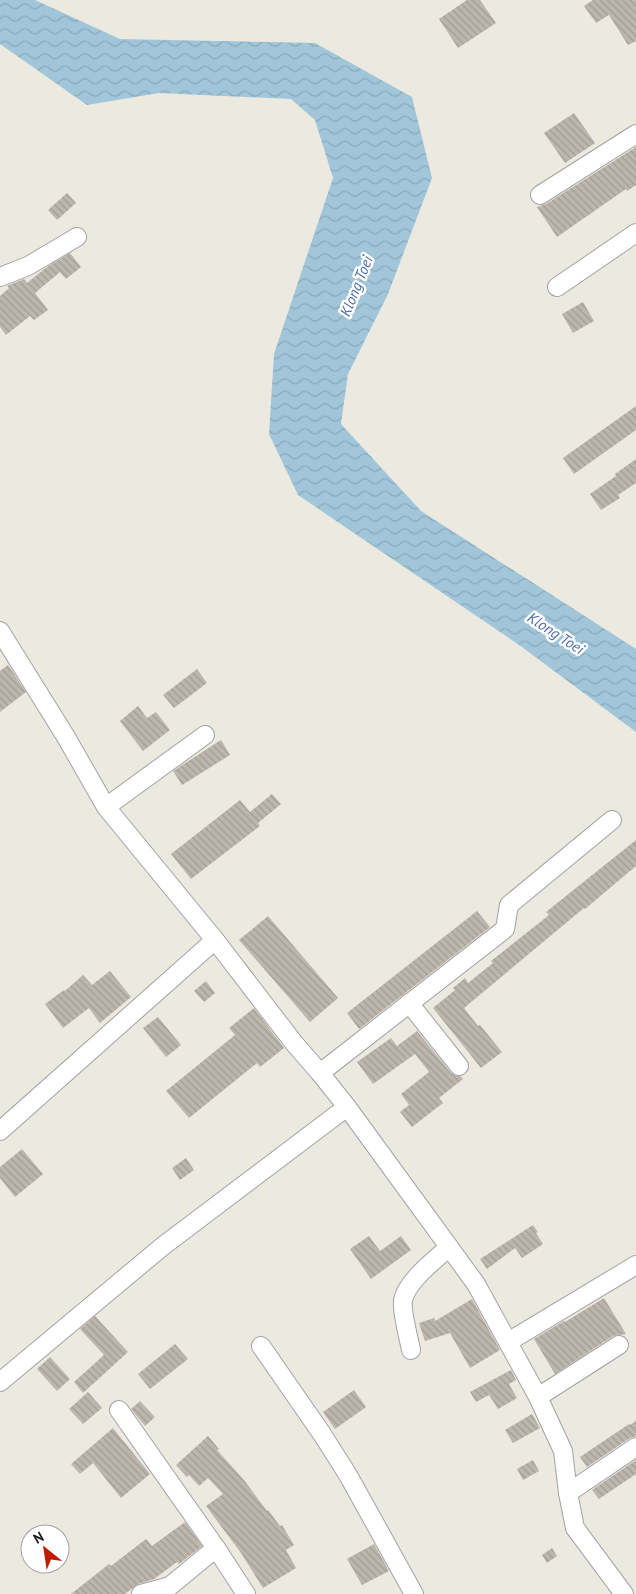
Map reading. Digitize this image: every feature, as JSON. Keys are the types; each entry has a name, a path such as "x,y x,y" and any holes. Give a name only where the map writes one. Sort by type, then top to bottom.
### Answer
{"street":[{"path":"540,195 636,134"},
{"path":"557,287 636,234"},
{"path":"0,277 28,266 77,237"},
{"path":"3,641 106,807 216,940 294,1043 347,1107 476,1284 538,1398 563,1451 568,1493 575,1528 624,1594"},
{"path":"106,807 205,735"},
{"path":"320,1073 505,929 509,905 612,820"},
{"path":"0,1131 216,940"},
{"path":"409,1003 459,1066"},
{"path":"0,1382 163,1246 347,1107"},
{"path":"411,1350 403,1300 409,1286 449,1247"},
{"path":"508,1342 636,1265"},
{"path":"538,1398 619,1345"},
{"path":"260,1346 322,1434 348,1475 414,1594"},
{"path":"119,1410 246,1594"},
{"path":"568,1493 636,1447"},
{"path":"141,1594 170,1586 216,1548"}],"water":[{"name":"Klong Toei","path":"0,0 35,0 120,39 315,43 412,97 432,178 388,294 348,374 341,424 421,511 636,649 636,732 522,647 298,495 269,434 274,354 333,178 315,120 291,99 159,93 87,105 0,44"}],"building":[{"path":"467,0 480,0 496,23 458,48 439,19"},
{"path":"593,0 636,0 636,41 628,45 609,15 596,23 584,6"},
{"path":"574,113 595,143 565,163 544,133"},
{"path":"636,147 636,185 627,191 626,189 557,237 537,207 546,204"},
{"path":"67,193 76,203 57,220 48,210"},
{"path":"70,253 81,267 66,279 60,272 35,293 48,310 34,320 30,316 6,335 0,327 0,296 9,288 7,286 24,279 27,283 47,267"},
{"path":"583,302 594,321 573,333 562,314"},
{"path":"636,406 636,430 574,474 563,458"},
{"path":"636,459 636,483 618,495 620,498 601,510 590,494"},
{"path":"8,665 26,692 0,712 0,671"},
{"path":"197,669 207,683 174,708 163,695"},
{"path":"138,706 147,718 156,712 170,730 143,751 120,721"},
{"path":"221,740 230,755 182,785 173,771"},
{"path":"272,794 281,804 258,823 260,826 191,879 171,854 240,800 250,812"},
{"path":"636,840 636,866 464,1008 502,1052 481,1068 433,1008 455,990 453,988 465,978 468,983 493,963 491,961 549,915 546,912"},
{"path":"477,911 490,927 359,1029 347,1013"},
{"path":"268,916 338,998 310,1022 239,940"},
{"path":"110,971 131,997 100,1023 89,1008 63,1028 45,1004 65,991 83,975 92,985"},
{"path":"206,981 215,993 204,1002 194,991"},
{"path":"254,1008 284,1048 260,1067 257,1063 189,1118 166,1091 235,1035 229,1028"},
{"path":"158,1017 181,1045 166,1057 143,1028"},
{"path":"417,1031 451,1073 463,1079 439,1098 443,1103 412,1127 400,1112 409,1105 401,1094 429,1072 415,1054 373,1084 357,1062 391,1038 397,1046"},
{"path":"22,1149 43,1174 15,1197 0,1178 0,1167"},
{"path":"186,1158 194,1170 180,1180 172,1168"},
{"path":"533,1225 543,1244 522,1258 515,1248 487,1269 480,1259"},
{"path":"369,1236 380,1251 401,1236 411,1250 371,1279 350,1249"},
{"path":"604,1298 626,1334 613,1336 555,1374 534,1339"},
{"path":"472,1299 500,1350 470,1368 450,1333 425,1341 419,1323 434,1318 435,1321"},
{"path":"95,1316 128,1352 83,1393 74,1382 104,1355 80,1329"},
{"path":"175,1344 188,1359 150,1389 138,1374"},
{"path":"50,1357 70,1379 57,1391 37,1369"},
{"path":"511,1370 516,1380 509,1384 517,1398 498,1409 489,1395 476,1402 470,1392"},
{"path":"354,1390 366,1407 335,1429 323,1412"},
{"path":"88,1392 102,1408 83,1424 69,1409"},
{"path":"140,1401 155,1417 145,1426 131,1409"},
{"path":"532,1414 540,1428 513,1443 505,1430"},
{"path":"636,1421 636,1436 630,1438 587,1467 580,1457"},
{"path":"113,1428 150,1474 121,1498 93,1463 80,1474 71,1464"},
{"path":"208,1436 219,1449 217,1450 244,1480 267,1511 280,1526 282,1525 294,1545 286,1550 296,1568 263,1588 241,1553 206,1506 223,1494 208,1478 199,1486 176,1465"},
{"path":"533,1460 539,1471 523,1480 517,1469"},
{"path":"636,1460 636,1474 599,1499 592,1490"},
{"path":"185,1522 202,1546 179,1564 177,1562 154,1579 138,1584 125,1594 71,1594 109,1564 111,1566 146,1539 152,1546"},
{"path":"374,1544 389,1571 362,1585 347,1559"},
{"path":"552,1548 557,1556 547,1563 542,1555"}]}
